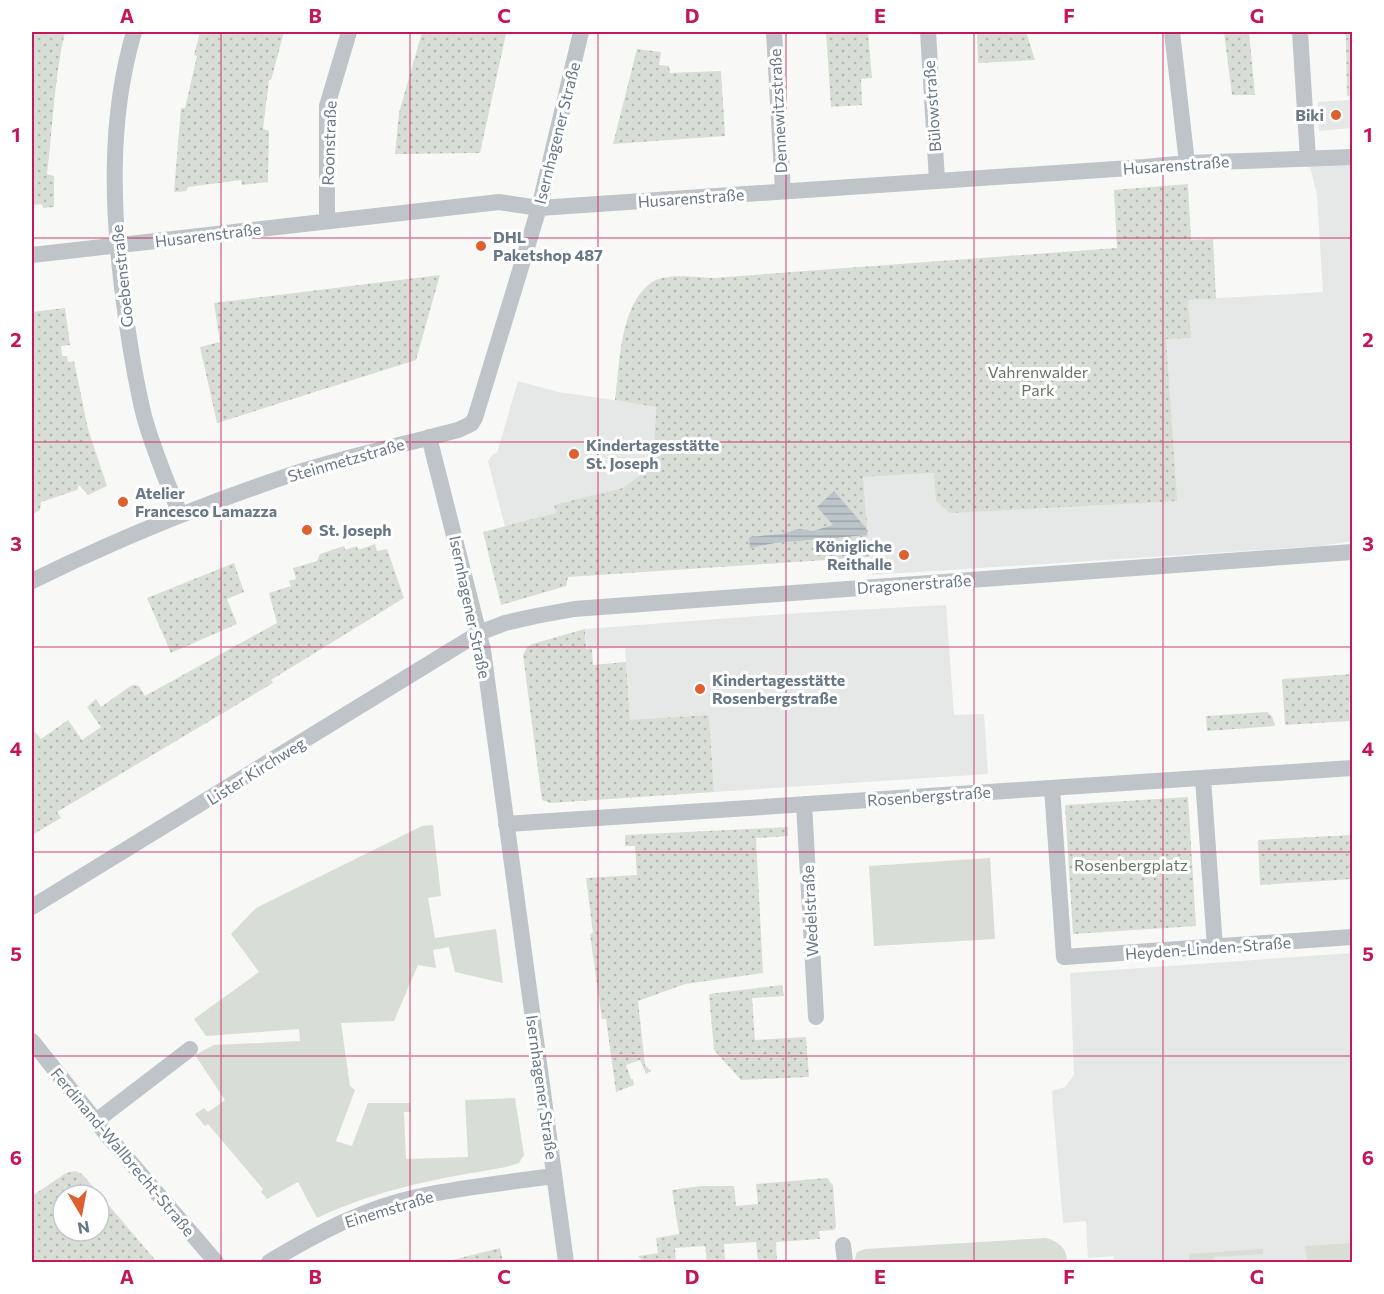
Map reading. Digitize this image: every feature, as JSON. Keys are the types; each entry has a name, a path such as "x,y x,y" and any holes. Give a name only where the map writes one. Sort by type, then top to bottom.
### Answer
{"street":[{"name":"Goebenstraße","path":"134,32 125,61 117,119 114,180 117,246 132,357 145,417 180,514"},
{"name":"Roonstraße","path":"327,221 327,105 350,32"},
{"name":"Isernhagener Straße","path":"566,1263 479,633 429,437 465,428 475,418 539,208 581,32"},
{"name":"Dennewitzstraße","path":"774,32 783,191"},
{"name":"Bülowstraße","path":"928,32 937,180"},
{"path":"1172,32 1187,163"},
{"path":"1300,32 1308,159"},
{"name":"Husarenstraße","path":"32,255 499,202 539,208 1187,163 1353,157"},
{"name":"Steinmetzstraße","path":"32,581 89,553 180,514 291,474 429,437"},
{"name":"Dragonerstraße","path":"479,633 515,621 574,609 1353,552"},
{"name":"Lister Kirchweg","path":"32,907 479,633"},
{"name":"Rosenbergstraße","path":"506,824 1353,768"},
{"path":"1203,777 1215,947"},
{"name":"Heyden-Linden-Straße","path":"1052,788 1064,957 1353,937"},
{"name":"Wedelstraße","path":"804,804 816,1017"},
{"name":"Ferdinand-Wallbrecht-Straße","path":"32,1041 216,1263"},
{"path":"96,1121 190,1049"},
{"name":"Einemstraße","path":"269,1263 317,1233 366,1213 419,1196 554,1176"},
{"path":"843,1245 845,1263"}],"shaded area":[{"name":"Biki","path":"1352,100 1352,128 1319,131 1318,102"},
{"path":"1352,156 1352,541 1321,546 872,575 863,477 935,473 936,501 1166,339 1188,300 1323,292 1317,195 1308,159"},
{"name":"Kindertagesstätte St. Joseph","path":"518,381 558,392 656,406 653,465 623,488 554,506 556,513 505,527 488,461 493,454 497,453"},
{"path":"834,491 866,528 867,535 774,543 750,548 749,537 782,534 799,529 813,531 833,525 817,507"},
{"path":"946,605 954,715 984,714 988,774 714,792 709,715 630,721 625,648 587,649 585,629 799,613"},
{"path":"1352,953 1352,1262 1114,1262 1114,1256 1088,1258 1086,1221 1063,1223 1052,1091 1065,1087 1074,1075 1070,973"}],"green space":[{"path":"32,32 65,32 56,84 47,174 54,176 54,207 43,208 42,204 32,205"},
{"path":"200,32 284,32 271,80 269,80 263,129 269,131 268,182 242,185 241,180 188,187 186,191 174,192 181,108 185,108"},
{"path":"422,32 506,34 480,153 395,154 399,113"},
{"path":"826,32 868,32 872,78 861,79 862,105 831,107"},
{"path":"977,32 1026,32 1035,60 978,63"},
{"path":"1224,32 1249,32 1255,95 1232,95"},
{"path":"1346,32 1352,32 1352,95 1347,96"},
{"path":"637,49 661,52 659,65 669,66 670,73 721,71 725,136 613,144"},
{"name":"Vahrenwalder Park","path":"1188,184 1191,240 1213,239 1216,299 1188,300 1191,338 1166,339 1177,501 950,513 936,501 934,473 863,477 870,557 568,577 566,586 501,605 483,532 556,513 554,505 623,488 653,465 656,407 615,400 620,353 627,320 641,292 652,282 665,277 713,278 1117,248 1114,190"},
{"path":"440,275 416,360 217,423 200,347 220,342 214,303"},
{"path":"65,308 70,345 61,346 62,356 67,356 68,362 74,361 88,429 107,486 88,495 79,485 77,490 41,502 40,510 32,514 32,312"},
{"path":"375,544 377,551 387,549 404,598 271,680 273,683 57,812 61,818 32,835 32,729 41,739 68,720 82,740 101,727 87,707 96,699 101,707 132,685 139,686 145,696 277,623 269,593 291,586 289,581 296,579 293,568 317,561 320,554 344,546 345,550 357,546 358,550"},
{"path":"234,563 244,592 227,599 237,624 171,653 147,598"},
{"path":"585,629 586,649 592,649 593,665 626,662 630,720 709,715 714,792 550,803 542,800 523,655 527,647 532,644"},
{"path":"1352,674 1352,701 1349,702 1350,721 1285,725 1282,679"},
{"path":"1267,712 1272,716 1275,726 1207,731 1206,716"},
{"name":"Rosenbergplatz","path":"1188,797 1196,926 1073,934 1065,805"},
{"path":"433,825 441,896 428,898 435,938 496,929 503,983 455,972 449,947 433,950 436,968 418,965 394,1021 341,1023 350,1086 355,1090 336,1141 352,1146 368,1103 410,1103 411,1112 404,1112 406,1159 468,1157 465,1100 515,1098 524,1155 519,1163 506,1167 433,1180 387,1192 317,1218 298,1182 267,1199 261,1192 263,1189 208,1124 205,1126 195,1114 204,1108 208,1112 225,1100 195,1055 214,1045 300,1041 299,1029 206,1036 194,1019 259,972 231,934 256,908 422,826"},
{"path":"788,827 788,836 756,838 763,973 685,984 638,1001 645,1065 651,1071 646,1074 640,1060 626,1065 634,1085 616,1092 606,1019 602,1019 590,934 593,933 586,878 637,875 635,846 625,846 625,835"},
{"path":"1352,835 1352,879 1260,885 1258,840"},
{"path":"990,858 995,939 874,946 869,866"},
{"path":"782,985 784,996 752,998 755,1040 806,1037 809,1077 741,1080 714,1050 709,994"},
{"path":"75,1171 82,1174 90,1183 51,1183 66,1173"},
{"path":"827,1178 833,1185 836,1227 834,1230 819,1231 820,1239 776,1242 777,1262 758,1262 756,1242 724,1244 725,1262 707,1262 705,1246 675,1248 676,1262 644,1262 638,1256 658,1253 656,1238 679,1234 672,1190 701,1186 734,1186 736,1206 758,1204 756,1184"},
{"path":"51,1183 51,1243 111,1243 111,1208 157,1262 32,1262 32,1196"},
{"path":"1046,1238 1061,1246 1066,1253 1067,1262 854,1262 857,1252 865,1249"},
{"path":"1352,1243 1352,1262 1307,1262 1305,1246"},
{"path":"500,1248 503,1262 444,1262"},
{"path":"1263,1249 1263,1254 1213,1257 1213,1262 1189,1262 1189,1254"}],"place":[{"name":"Biki","path":"1336,115"},
{"name":"DHL Paketshop 487","path":"481,246"},
{"name":"Kindertagesstätte St. Joseph","path":"574,454"},
{"name":"Atelier Francesco Lamazza","path":"123,502"},
{"name":"St. Joseph","path":"307,530"},
{"name":"Königliche Reithalle","path":"904,555"},
{"name":"Kindertagesstätte Rosenbergstraße","path":"700,689"}]}
